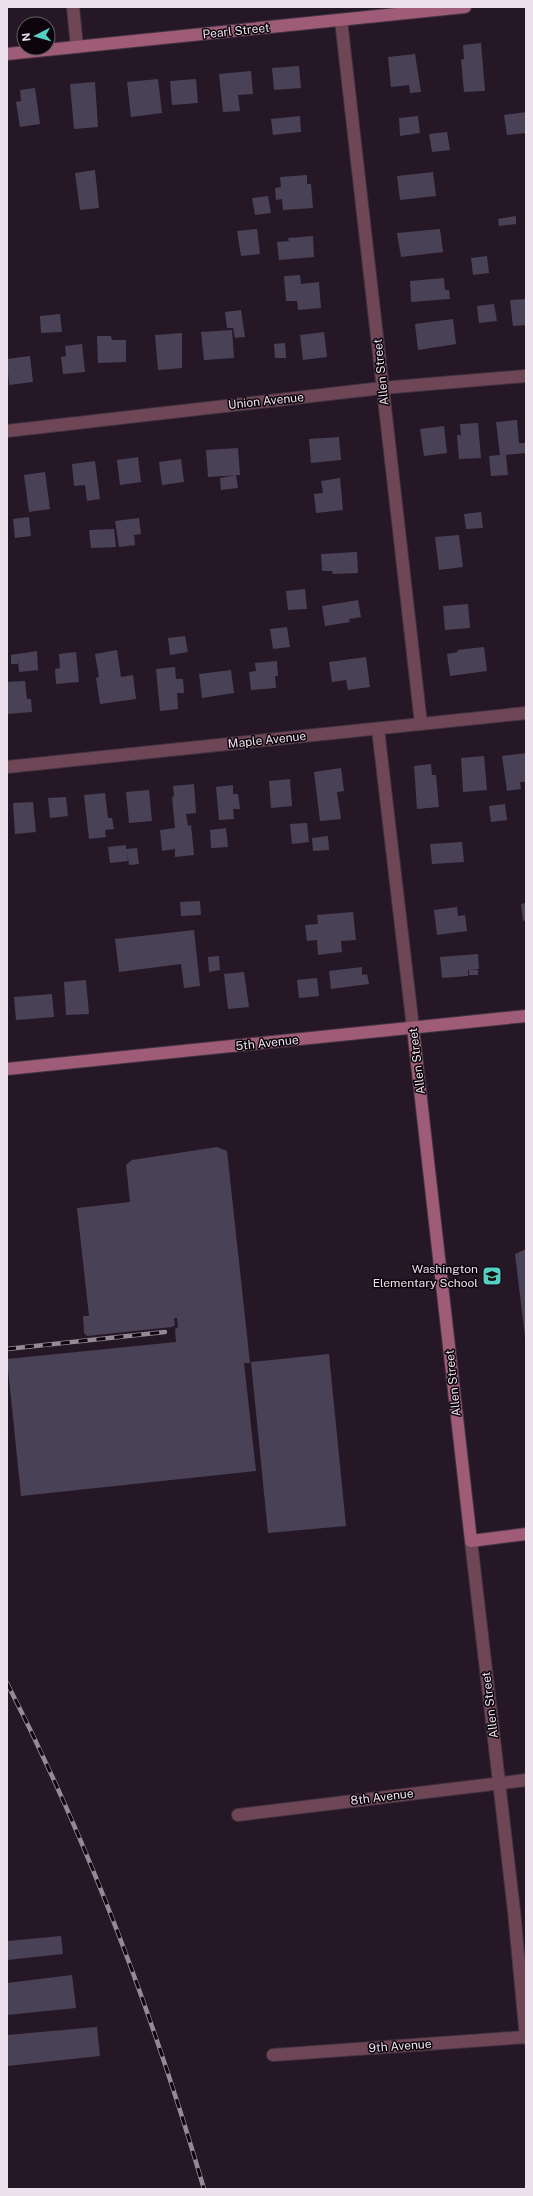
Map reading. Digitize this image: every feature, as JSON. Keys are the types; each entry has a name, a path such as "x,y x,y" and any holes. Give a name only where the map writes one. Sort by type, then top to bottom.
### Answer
{"street":[{"path":"73,7 77,47"},
{"name":"Pearl Street","path":"7,54 465,7"},
{"name":"Allen Street","path":"341,20 421,724"},
{"name":"Union Avenue","path":"7,431 382,388 526,376"},
{"name":"Maple Avenue","path":"7,767 526,713"},
{"name":"Allen Street","path":"378,729 499,1783 526,2037"},
{"name":"5th Avenue","path":"7,1069 526,1016"},
{"path":"471,1541 526,1534"},
{"name":"8th Avenue","path":"238,1815 526,1780"},
{"name":"9th Avenue","path":"273,2055 526,2037"}],"building":[{"path":"481,43 485,91 464,92 461,60 464,59 463,45"},
{"path":"415,54 421,92 410,93 409,85 391,87 388,57"},
{"path":"299,66 301,88 274,90 272,68"},
{"path":"251,71 253,94 238,95 240,111 223,112 219,74"},
{"path":"158,79 162,113 131,117 127,82"},
{"path":"196,79 198,103 172,105 170,81"},
{"path":"95,82 98,127 74,129 70,84"},
{"path":"35,88 40,124 20,127 16,102 21,101 20,90"},
{"path":"526,112 526,133 507,135 504,115"},
{"path":"300,116 301,132 273,135 271,119"},
{"path":"418,116 420,133 400,136 399,118"},
{"path":"447,132 450,150 432,152 429,134"},
{"path":"95,170 99,208 80,210 75,173"},
{"path":"433,172 436,196 400,200 397,176"},
{"path":"307,175 307,184 311,184 313,208 283,210 282,199 276,200 275,188 281,187 280,177"},
{"path":"268,196 271,213 255,215 252,198"},
{"path":"516,216 516,224 499,226 498,219"},
{"path":"257,229 260,254 241,256 237,231"},
{"path":"440,229 443,252 401,257 397,233"},
{"path":"313,236 314,257 279,260 277,242 289,241 288,238"},
{"path":"487,256 489,273 473,275 471,258"},
{"path":"300,275 301,284 319,282 321,308 298,310 297,301 286,301 284,276"},
{"path":"444,278 445,290 449,290 450,299 411,302 410,281"},
{"path":"526,299 526,325 513,326 510,300"},
{"path":"494,304 497,321 479,323 477,306"},
{"path":"241,310 245,337 235,338 233,328 227,328 225,312"},
{"path":"60,314 62,332 41,333 40,316"},
{"path":"453,319 456,344 418,350 415,324"},
{"path":"232,330 234,358 204,360 201,332"},
{"path":"324,332 327,357 303,360 300,335"},
{"path":"182,333 182,368 158,370 155,335"},
{"path":"97,336 111,336 112,340 126,340 126,362 98,363"},
{"path":"285,343 286,358 275,358 274,344"},
{"path":"82,344 85,372 63,374 61,357 66,356 65,346"},
{"path":"30,356 33,382 9,385 7,359"},
{"path":"517,420 519,443 526,443 526,453 506,455 508,475 491,476 489,456 500,455 496,422"},
{"path":"478,423 481,458 459,459 457,435 461,435 460,424"},
{"path":"444,426 447,453 424,456 420,429"},
{"path":"339,437 341,460 311,463 309,439"},
{"path":"238,448 240,475 208,477 206,450"},
{"path":"138,457 141,482 120,485 117,460"},
{"path":"181,459 184,482 162,485 159,462"},
{"path":"95,461 100,499 87,501 85,485 74,486 72,464"},
{"path":"45,472 50,509 29,512 24,475"},
{"path":"236,475 238,488 221,490 220,478"},
{"path":"340,478 343,510 316,513 314,494 323,493 321,481"},
{"path":"481,512 483,528 466,529 464,514"},
{"path":"29,517 31,536 15,538 13,519"},
{"path":"139,518 141,534 134,535 135,545 119,547 115,521"},
{"path":"114,529 116,547 91,548 89,530"},
{"path":"459,535 463,567 439,570 435,537"},
{"path":"357,552 358,573 333,574 332,571 322,571 321,554"},
{"path":"305,589 307,609 288,610 286,591"},
{"path":"358,600 361,617 349,619 350,622 325,626 322,606"},
{"path":"468,604 470,628 445,630 443,606"},
{"path":"287,627 290,647 273,649 270,629"},
{"path":"185,636 188,652 170,655 168,638"},
{"path":"484,647 487,671 450,676 447,654 458,652 457,650"},
{"path":"117,650 121,677 133,675 136,699 100,704 96,678 99,677 95,654"},
{"path":"37,651 38,670 19,672 18,658 18,664 11,664 11,655"},
{"path":"76,652 79,682 56,684 55,669 60,668 59,654"},
{"path":"366,657 370,687 348,690 346,680 332,682 329,662"},
{"path":"277,661 278,676 275,676 276,688 251,690 249,672 256,671 255,663"},
{"path":"175,667 176,679 183,679 184,693 177,693 178,709 160,711 156,669"},
{"path":"231,670 234,693 202,698 199,674"},
{"path":"25,681 27,699 31,699 32,712 7,714 7,682"},
{"path":"526,753 526,782 520,782 521,789 507,791 502,756"},
{"path":"484,756 487,790 463,792 461,758"},
{"path":"431,764 432,775 436,775 439,807 417,809 414,766"},
{"path":"341,768 344,791 337,792 341,819 320,821 314,772"},
{"path":"290,779 292,806 271,808 269,781"},
{"path":"194,784 196,813 186,814 188,826 191,825 194,855 175,857 175,849 162,851 160,830 175,828 172,797 174,796 173,786"},
{"path":"233,785 233,794 238,794 240,809 233,809 234,819 219,820 216,787"},
{"path":"149,790 152,821 129,823 126,792"},
{"path":"105,793 108,818 112,818 114,829 105,830 106,837 89,839 84,795"},
{"path":"66,797 68,816 50,818 48,798"},
{"path":"33,802 36,832 15,834 13,803"},
{"path":"505,804 507,820 491,822 489,806"},
{"path":"307,823 309,842 292,844 290,824"},
{"path":"226,828 228,847 211,848 210,830"},
{"path":"328,836 329,850 313,851 312,838"},
{"path":"462,842 464,862 432,864 430,844"},
{"path":"126,845 126,849 137,848 139,864 129,865 127,852 128,861 110,863 108,847"},
{"path":"200,901 201,915 181,916 180,902"},
{"path":"526,903 526,920 523,921 521,904"},
{"path":"457,907 458,916 465,915 467,931 437,935 434,910"},
{"path":"353,912 356,940 341,941 342,952 318,955 317,940 307,941 305,925 318,924 317,915"},
{"path":"194,930 200,986 184,988 181,964 119,972 115,939"},
{"path":"478,954 479,969 468,970 468,976 442,978 440,957"},
{"path":"219,956 220,970 209,972 208,957"},
{"path":"362,967 362,975 367,974 369,984 331,989 329,971"},
{"path":"469,970 478,970 478,975 469,975"},
{"path":"244,972 249,1007 228,1009 224,974"},
{"path":"317,978 319,996 299,998 297,980"},
{"path":"86,980 89,1014 66,1015 64,982"},
{"path":"52,994 54,1017 16,1020 14,997"},
{"path":"217,1147 227,1151 250,1363 244,1363 256,1471 21,1496 7,1359 176,1342 175,1329 178,1327 177,1318 174,1318 175,1325 172,1327 87,1336 84,1333 83,1316 89,1316 77,1208 130,1202 126,1165 132,1160"},
{"path":"526,1249 526,1337 525,1337 515,1254"},
{"path":"329,1354 346,1526 268,1533 251,1362"},
{"path":"61,1936 63,1954 7,1960 7,1941"},
{"path":"72,1975 76,2008 7,2015 7,1983"},
{"path":"97,2027 100,2056 7,2066 7,2035"}],"railway":[{"path":"7,1349 165,1332"},
{"path":"7,1683 66,1806 118,1932 163,2059 204,2189"}],"place":[{"name":"Washington Elementary School","path":"492,1276"}]}
